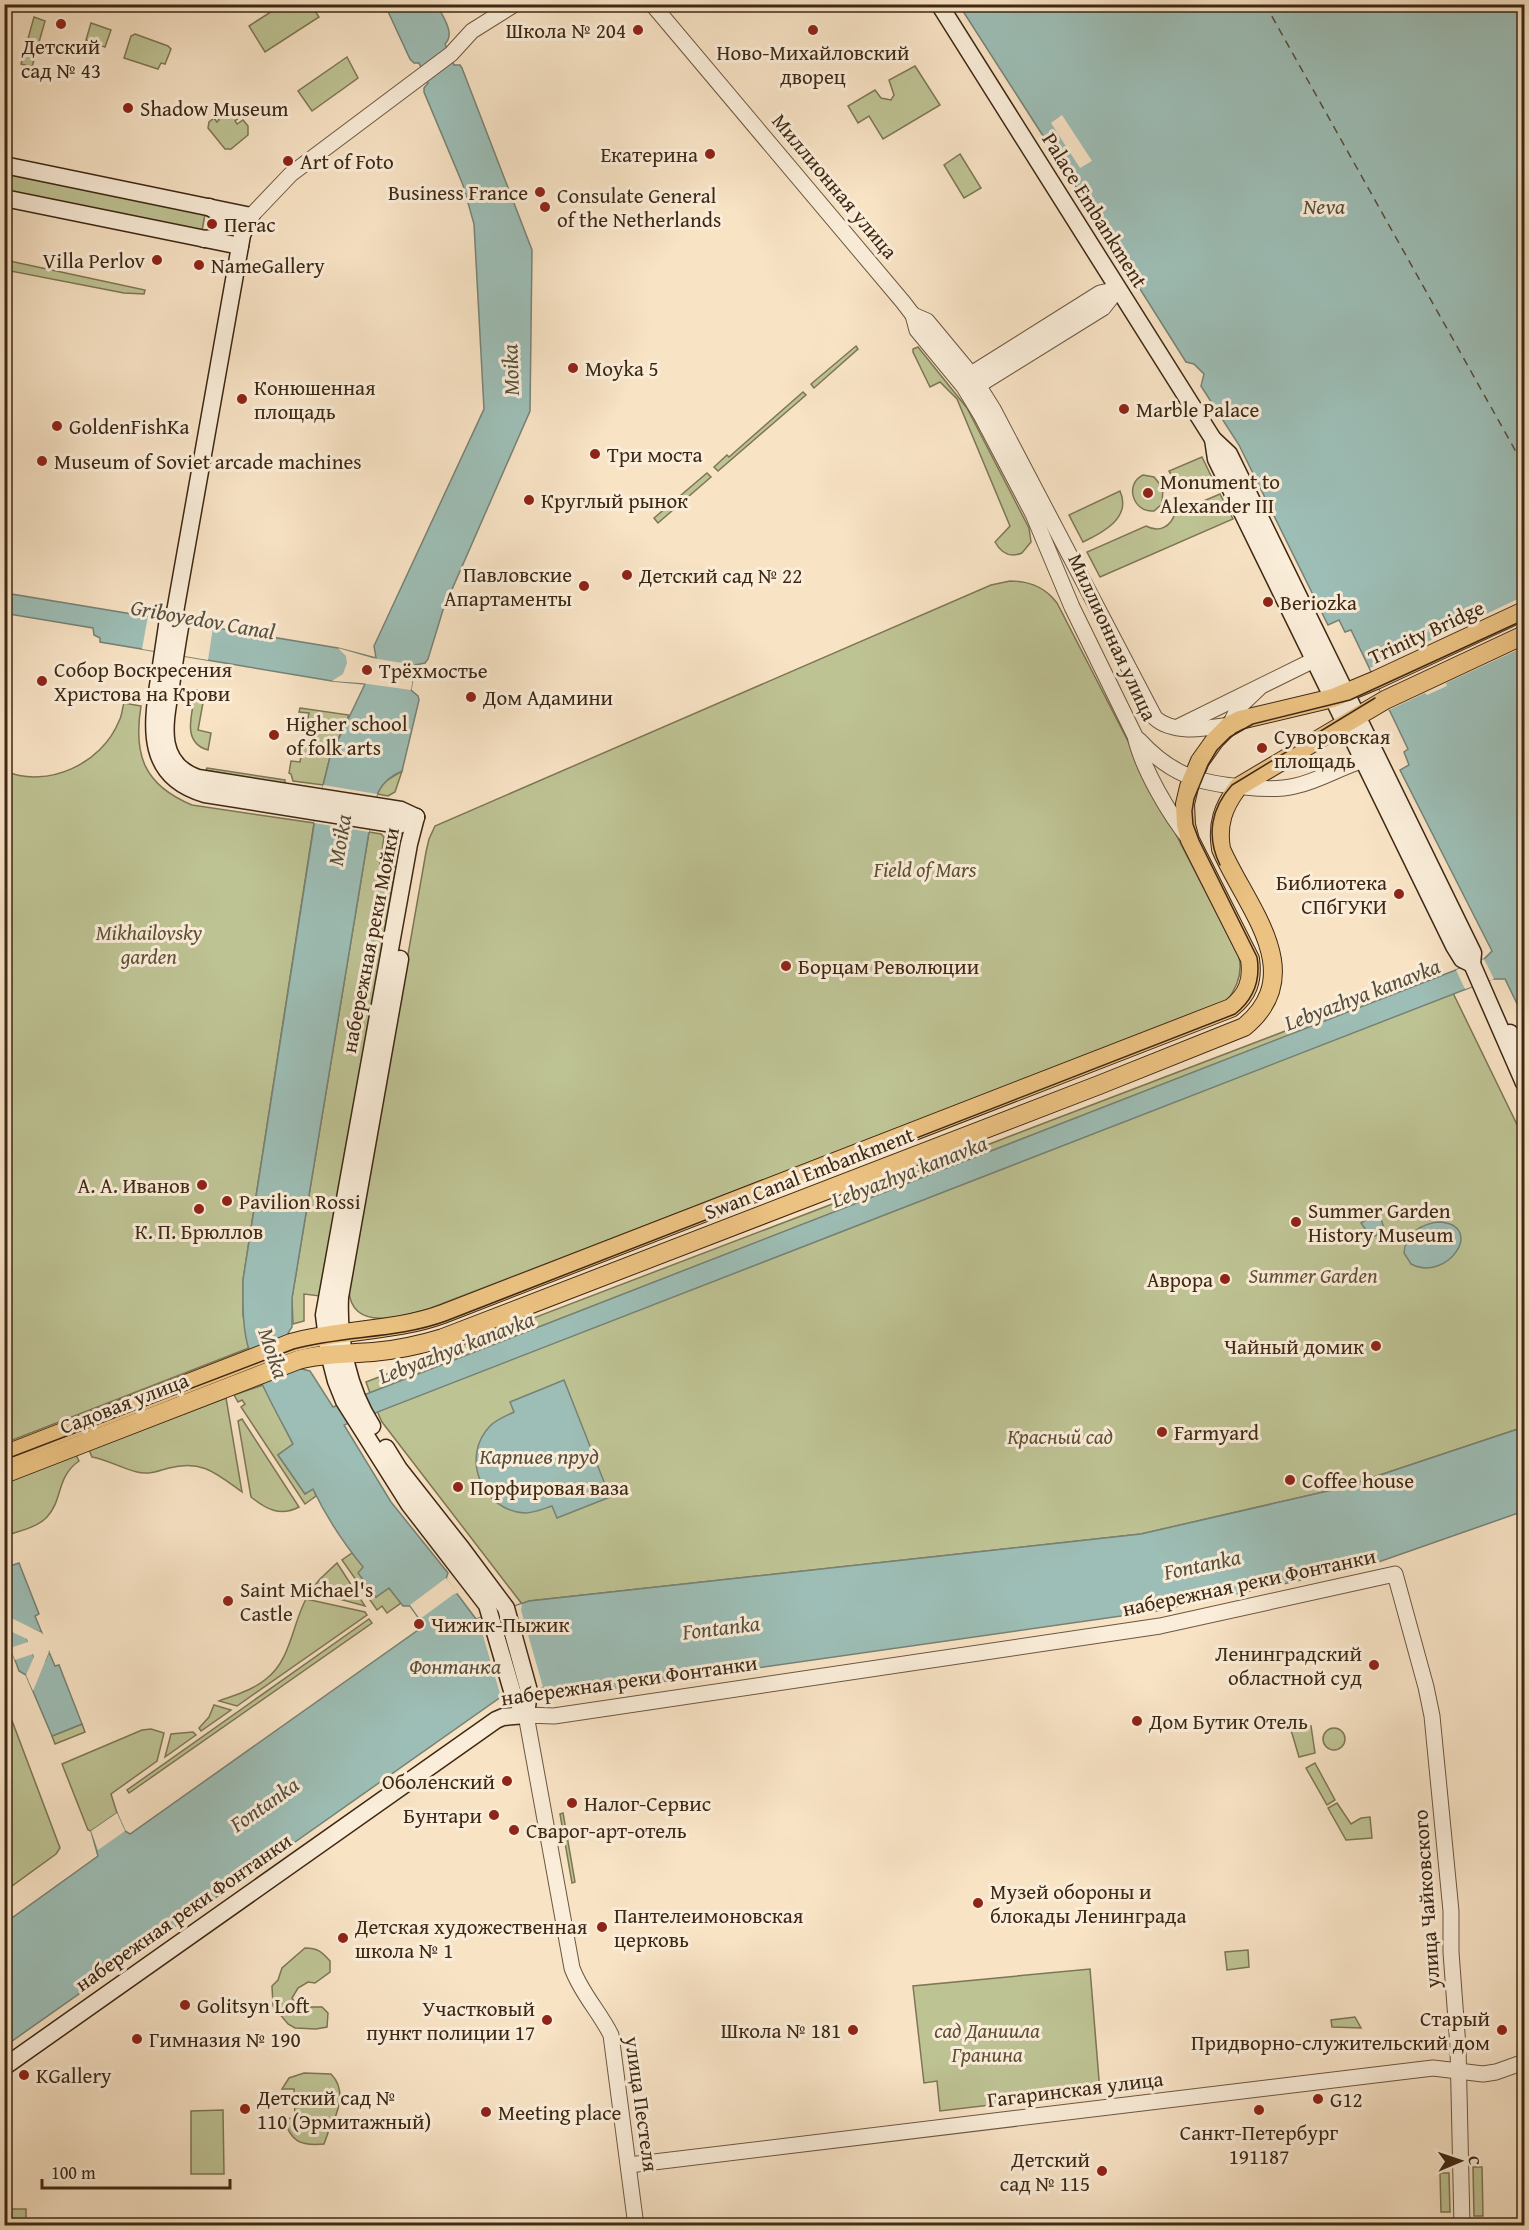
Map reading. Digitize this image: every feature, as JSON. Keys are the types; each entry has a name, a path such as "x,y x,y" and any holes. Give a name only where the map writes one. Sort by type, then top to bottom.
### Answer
{"main road":[{"name":"Palace Embankment","path":"939,4 1213,439 1229,454 1340,695"},
{"path":"4,165 251,216 242,235 240,246 4,198"},
{"path":"203,238 214,238 221,230 219,213 209,207"},
{"name":"набережная реки Мойки","path":"240,246 169,654 165,736 168,750 179,768 198,778 318,804 373,813 399,825 416,817 420,843 343,1278 340,1313 334,1334 337,1354 350,1399 409,1504 487,1605 498,1611 521,1692"},
{"name":"Palace Embankment","path":"1213,439 1216,459 1314,660 1340,695"},
{"name":"Trinity Bridge","path":"1230,725 1250,717 1340,695 1524,611"},
{"path":"1238,787 1351,718 1524,635"},
{"path":"1340,695 1473,953 1472,964 1524,1083"},
{"path":"1351,718 1364,760 1461,959 1472,964"},
{"path":"1190,840 1184,811 1186,796 1192,779 1211,745 1230,725"},
{"name":"Swan Canal Embankment","path":"337,1354 407,1347 443,1338 1244,1027 1255,1018 1270,995 1274,967 1271,951 1225,857 1219,837 1221,817 1228,800 1238,787"},
{"name":"Миллионная улица","path":"1190,840 1247,950 1252,968 1249,987"},
{"name":"Swan Canal Embankment","path":"334,1334 403,1325 443,1314 1222,1013 1239,1002 1249,987"},
{"path":"1491,1005 1524,1056"},
{"path":"295,1351 334,1334"},
{"path":"295,1351 337,1354"},
{"name":"Садовая улица","path":"4,1455 252,1357 295,1351"},
{"name":"Садовая улица","path":"4,1474 259,1375 295,1351"},
{"name":"улица Пестеля","path":"521,1692 526,1715"},
{"name":"набережная реки Фонтанки","path":"4,2067 496,1720 503,1717 526,1715"}],"street":[{"path":"251,216 278,186 325,147 451,54 472,31 514,4"},
{"name":"Миллионная улица","path":"652,4 914,315 917,330 971,382 993,409 1155,718 1177,727"},
{"path":"971,382 1100,293 1118,289"},
{"name":"Миллионная улица","path":"971,382 981,415 1033,514 1072,607 1136,736 1138,750 1174,820 1190,840"},
{"path":"1177,727 1314,660"},
{"path":"1177,727 1203,729 1230,725 1238,708 1259,687"},
{"path":"1136,736 1159,760 1192,779 1210,784 1238,787 1273,789 1292,787 1364,760"},
{"name":"набережная реки Фонтанки","path":"526,1715 563,1714 1160,1626 1395,1574"},
{"name":"улица Чайковского","path":"1395,1574 1432,1716 1451,1911 1458,2071 1461,2226"},
{"name":"улица Пестеля","path":"526,1715 572,1968 578,1983 611,2035 636,2226"},
{"name":"Гагаринская улица","path":"629,2165 1425,2069 1483,2074 1524,2062"}],"green space":[{"path":"283,4 311,5 319,17 265,52 249,26"},
{"path":"34,17 45,21 32,67 21,64"},
{"path":"91,23 111,30 105,47 86,40"},
{"path":"135,34 171,49 165,64 161,63 158,69 124,58 131,36"},
{"path":"347,57 358,78 312,111 298,91"},
{"path":"915,66 940,105 883,139 869,116 858,123 848,106 875,90 881,98 891,100 894,95 889,80"},
{"path":"227,108 236,111 240,117 235,121 237,124 243,120 248,126 248,135 231,149 225,149 208,128 209,122 214,118 217,122 219,120 216,116"},
{"path":"960,154 981,188 964,198 944,165"},
{"path":"4,172 205,214 202,231 5,190"},
{"path":"5,260 145,290 144,294 124,293 5,270"},
{"path":"856,346 858,349 814,388 811,384"},
{"path":"918,347 967,408 1029,528 1031,542 1022,553 1006,554 995,542 1010,526 957,399 940,382 930,387 913,352 913,349"},
{"path":"803,392 806,395 718,471 714,467 727,455 729,457"},
{"path":"1202,457 1215,484 1194,491 1183,489 1169,471"},
{"path":"707,473 711,477 658,523 654,518"},
{"path":"1143,475 1154,477 1163,488 1162,504 1154,511 1141,507 1136,503 1134,497 1134,485"},
{"path":"1120,491 1123,501 1119,517 1106,529 1083,542 1069,515"},
{"path":"1220,494 1233,519 1100,577 1087,552 1146,526 1160,529 1171,522 1175,513"},
{"name":"Field of Mars","path":"1010,581 1037,586 1057,603 1239,957 1238,981 1226,1002 431,1308 408,1315 381,1318 369,1317 359,1312 352,1304 349,1291 426,852 435,826 991,585"},
{"path":"196,690 205,692 198,730 211,733 208,750 199,746 191,733 191,716"},
{"name":"Mikhailovsky garden","path":"124,703 141,706 139,739 141,754 153,778 176,797 192,805 314,823 243,1280 243,1315 249,1348 5,1443 5,771 21,776 38,777 71,769 87,760 111,736 120,719"},
{"path":"300,708 349,715 330,757 323,785 293,781 289,773 291,761 300,762 309,713 299,712"},
{"path":"207,768 285,780 285,786 206,770"},
{"path":"402,771 395,792 388,796 377,794 384,782"},
{"path":"369,832 381,834 384,837 380,864 396,867 320,1296 304,1294 304,1321 293,1324 292,1298"},
{"name":"Summer Garden","path":"1453,993 1524,1139 1524,1427 1341,1488 1141,1534 529,1601 522,1604 382,1422 377,1411"},
{"path":"1362,999 1364,1006 370,1393 366,1382 1309,1022 1309,1020"},
{"path":"263,1385 293,1444 278,1455 305,1494 313,1488 316,1496 305,1504 241,1407 245,1404 242,1400 238,1402 234,1395"},
{"path":"226,1398 242,1492 217,1474 200,1467 181,1466 141,1473 92,1457 89,1450"},
{"path":"242,1419 299,1507 286,1511 274,1510 251,1497 238,1421"},
{"path":"76,1455 79,1461 63,1481 56,1503 47,1517 33,1527 5,1536 5,1483"},
{"path":"352,1553 364,1567 376,1597 389,1588 401,1603 387,1613 382,1606 377,1610 342,1560"},
{"path":"337,1563 365,1606 313,1592 312,1589 320,1579"},
{"path":"306,1599 365,1612 367,1615 237,1706 219,1701 255,1686 274,1671 286,1652"},
{"path":"369,1619 372,1623 129,1793 127,1790"},
{"path":"5,1702 60,1848 56,1854 5,1891"},
{"path":"214,1705 231,1710 201,1731 199,1728 209,1717"},
{"path":"82,1724 85,1732 55,1744 52,1736"},
{"path":"1311,1726 1315,1753 1299,1757 1291,1730"},
{"path":"1334,1728 1342,1731 1345,1739 1342,1747 1334,1750 1326,1747 1323,1739 1326,1731"},
{"path":"151,1729 164,1733 157,1761 111,1794 117,1813 91,1831 88,1830 62,1764 142,1730"},
{"path":"193,1732 196,1735 165,1757 171,1734"},
{"path":"1315,1763 1335,1800 1327,1805 1306,1768"},
{"path":"1337,1803 1351,1824 1361,1818 1370,1817 1372,1838 1346,1840 1328,1808"},
{"path":"563,1813 575,1882 572,1883 560,1814"},
{"path":"305,1948 317,1950 325,1955 330,1961 330,1972 315,1983 308,1982 298,1988 292,1998 295,2003 306,2007 322,2007 328,2013 327,2027 295,2028 288,2024 273,2006 272,1986 278,1980 282,1968"},
{"path":"1248,1950 1249,1967 1227,1970 1225,1952"},
{"name":"сад Даниила Гранина","path":"1090,1969 1100,2092 940,2111 937,2081 924,2083 913,1986"},
{"path":"1355,2017 1361,2028 1332,2027 1331,2020"},
{"path":"304,2073 331,2074 340,2091 338,2110 333,2123 327,2125 328,2133 324,2144 303,2143 293,2138 284,2119 295,2118 294,2089 282,2089 289,2078"},
{"path":"223,2110 224,2174 191,2174 191,2111"},
{"path":"1473,2167 1482,2167 1483,2216 1474,2216"},
{"path":"1440,2173 1449,2173 1450,2212 1441,2212"},
{"path":"11,2209 26,2209 26,2225 11,2225"}],"water":[{"path":"385,5 437,5 449,30 445,44 454,65 460,65 462,68 532,250 530,411 443,610 428,659 425,663 415,665 411,690 419,700 402,771 392,776 380,789 372,813 292,1298 292,1327 288,1333 302,1369 310,1371 333,1407 1484,959 1492,951 1400,770 1409,765 1404,752 1408,749 1351,630 1345,632 1339,620 1328,625 1239,445 1201,386 1204,374 1194,364 1186,362 1062,165 1064,154 1055,144 1047,142 959,5 1524,5 1524,1018 1505,979 1492,979 344,1425 391,1502 448,1573 446,1579 476,1619 529,1601 1141,1534 1341,1488 1524,1427 1524,1511 1367,1566 1156,1611 554,1697 546,1693 543,1687 501,1697 5,2046 5,1923 98,1856 91,1831 117,1813 125,1831 130,1834 418,1630 420,1620 410,1606 403,1606 389,1588 376,1597 358,1573 363,1567 335,1530 313,1489 305,1494 278,1455 293,1444 253,1362 243,1315 243,1280 315,819 330,757 365,684 332,681 100,642 100,638 94,635 93,628 9,614 5,621 5,593 338,648 376,658 374,646 484,409 474,224 463,185 424,92 428,83 419,63 414,63 410,59"},
{"path":"1375,1214 1380,1216 1385,1231 1369,1239 1361,1223"},
{"path":"1440,1222 1453,1226 1460,1233 1461,1242 1456,1252 1437,1266 1424,1268 1411,1264 1404,1253 1411,1235 1421,1227"},
{"name":"Карпиев пруд","path":"564,1380 610,1497 557,1518 552,1506 528,1513 510,1510 497,1503 487,1493 480,1480 477,1452 481,1439 490,1426 514,1412 510,1402"},
{"path":"19,1563 39,1614 35,1616 42,1633 30,1628 27,1639 34,1657 45,1661 49,1652 55,1666 59,1665 82,1724 52,1736 26,1675 19,1671 7,1638 10,1631 5,1617 4,1568"}],"pier":[{"path":"1062,115 1092,161 1080,168 1051,123"},
{"path":"1524,596 1524,647 1446,683 1447,686 1427,695 1425,693 1389,710 1370,668 1408,650 1407,648 1425,639 1427,642"},
{"path":"148,616 213,627 208,660 142,649"},
{"path":"338,648 372,658 415,665 411,690 332,681 343,674 347,663 346,656"},
{"path":"323,785 377,794 369,832 314,823"},
{"path":"1484,959 1494,979 1465,989 1456,970"},
{"path":"446,1578 458,1593 420,1619 410,1605"},
{"path":"522,1604 521,1610 543,1687 501,1697 479,1622 476,1619"},
{"path":"5,1615 42,1633 43,1636 32,1632 30,1638 36,1655 43,1658 47,1650 49,1652 33,1691 26,1675 34,1657 33,1654 15,1660 10,1648 28,1642 27,1639 10,1631"},
{"path":"117,1813 125,1831 98,1850 91,1831"}],"ferry route":[{"path":"1265,4 1524,466"}],"tram line":[{"path":"4,1460 294,1349 332,1341 409,1331 446,1321 1235,1014 1247,1002 1255,989 1258,974 1257,957 1199,840 1193,824 1192,811 1194,799 1217,750 1230,737 1253,724 1350,700 1524,620"},
{"path":"1220,865 1213,844 1213,823 1219,803 1232,785 1375,698"}],"place":[{"name":"Детский сад № 43","path":"61,24"},
{"name":"Школа № 204","path":"638,30"},
{"name":"Ново-Михайловский дворец","path":"813,30"},
{"name":"Shadow Museum","path":"128,108"},
{"name":"Екатерина","path":"710,154"},
{"name":"Art of Foto","path":"288,161"},
{"name":"Business France","path":"540,192"},
{"name":"Consulate General of the Netherlands","path":"545,207"},
{"name":"Пегас","path":"212,224"},
{"name":"Villa Perlov","path":"157,260"},
{"name":"NameGallery","path":"199,265"},
{"name":"Moyka 5","path":"573,368"},
{"name":"Конюшенная площадь","path":"242,399"},
{"name":"Marble Palace","path":"1124,409"},
{"name":"GoldenFishKa","path":"57,426"},
{"name":"Три моста","path":"595,454"},
{"name":"Museum of Soviet arcade machines","path":"42,461"},
{"name":"Monument to Alexander III","path":"1148,493"},
{"name":"Круглый рынок","path":"529,500"},
{"name":"Детский сад № 22","path":"627,575"},
{"name":"Павловские Апартаменты","path":"584,586"},
{"name":"Beriozka","path":"1268,602"},
{"name":"Трёхмостье","path":"367,670"},
{"name":"Собор Воскресения Христова на Крови","path":"42,681"},
{"name":"Дом Адамини","path":"471,697"},
{"name":"Higher school of folk arts","path":"274,735"},
{"name":"Суворовская площадь","path":"1262,748"},
{"name":"Библиотека СПбГУКИ","path":"1399,894"},
{"name":"Борцам Революции","path":"786,966"},
{"name":"А. А. Иванов","path":"202,1185"},
{"name":"Pavilion Rossi","path":"227,1201"},
{"name":"К. П. Брюллов","path":"199,1209"},
{"name":"Summer Garden History Museum","path":"1296,1222"},
{"name":"Аврора","path":"1225,1279"},
{"name":"Чайный домик","path":"1376,1346"},
{"name":"Farmyard","path":"1162,1432"},
{"name":"Coffee house","path":"1290,1480"},
{"name":"Порфировая ваза","path":"458,1487"},
{"name":"Saint Michael's Castle","path":"228,1601"},
{"name":"Чижик-Пыжик","path":"419,1624"},
{"name":"Ленинградский областной суд","path":"1374,1665"},
{"name":"Дом Бутик Отель","path":"1137,1721"},
{"name":"Оболенский","path":"507,1781"},
{"name":"Налог-Сервис","path":"572,1803"},
{"name":"Бунтари","path":"494,1815"},
{"name":"Сварог-арт-отель","path":"514,1830"},
{"name":"Музей обороны и блокады Ленинграда","path":"978,1903"},
{"name":"Пантелеимоновская церковь","path":"602,1927"},
{"name":"Детская художественная школа № 1","path":"343,1938"},
{"name":"Golitsyn Loft","path":"185,2005"},
{"name":"Участковый пункт полиции 17","path":"547,2020"},
{"name":"Школа № 181","path":"853,2030"},
{"name":"Старый Придворно-служительский дом","path":"1502,2030"},
{"name":"Гимназия № 190","path":"137,2039"},
{"name":"KGallery","path":"24,2075"},
{"name":"G12","path":"1318,2099"},
{"name":"Детский сад № 110 (Эрмитажный)","path":"245,2109"},
{"name":"Санкт-Петербург 191187","path":"1259,2110"},
{"name":"Meeting place","path":"486,2112"},
{"name":"Детский сад № 115","path":"1102,2171"}],"water label":[{"name":"Neva","path":"1324,206"},
{"name":"Moika","path":"510,370"},
{"name":"Griboyedov Canal","path":"203,619"},
{"name":"Moika","path":"339,840"},
{"name":"Lebyazhya kanavka","path":"1362,994"},
{"name":"Lebyazhya kanavka","path":"909,1171"},
{"name":"Lebyazhya kanavka","path":"456,1347"},
{"name":"Moika","path":"274,1353"},
{"name":"Fontanka","path":"1202,1564"},
{"name":"Fontanka","path":"721,1627"},
{"name":"Фонтанка","path":"455,1666"},
{"name":"Fontanka","path":"264,1804"}],"park label":[{"name":"Красный сад","path":"1060,1436"}]}
